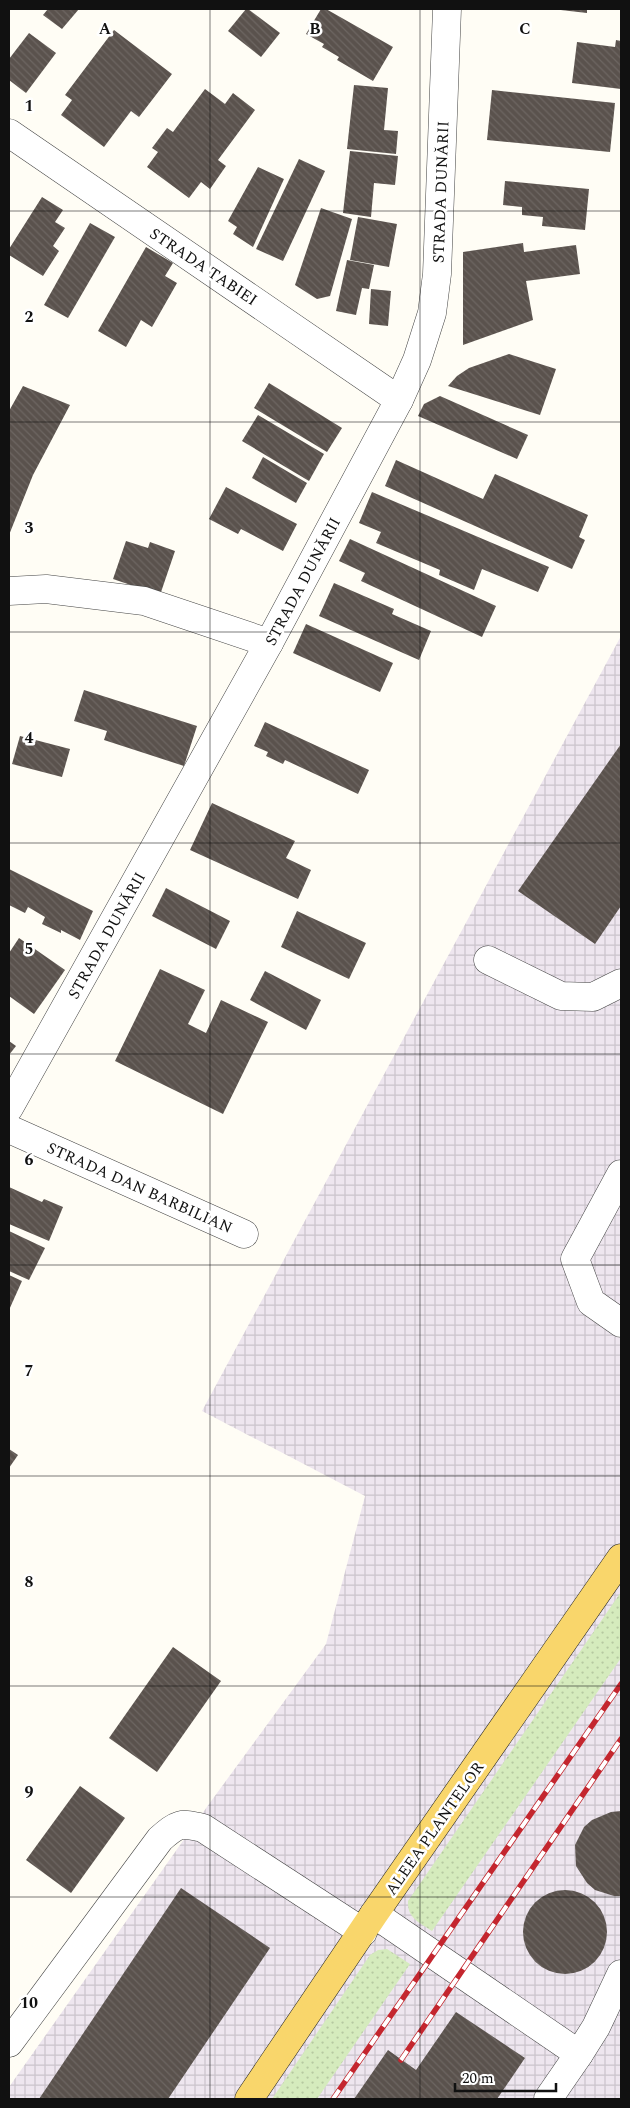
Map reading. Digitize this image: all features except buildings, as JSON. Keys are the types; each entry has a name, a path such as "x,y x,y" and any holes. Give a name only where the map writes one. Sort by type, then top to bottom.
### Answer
{"main road":[{"name":"ALEEA PLANTELOR","path":"249,2099 368,1923 621,1558"}],"street":[{"name":"STRADA DUNĂRII","path":"9,1108 269,643 399,400 417,360 432,313 439,237 447,9"},
{"name":"STRADA TABIEI","path":"9,133 399,400"},
{"path":"9,591 46,589 144,601 269,643"},
{"path":"488,960 561,996 592,997 621,983"},
{"name":"STRADA DAN BARBILIAN","path":"9,1129 244,1234"},
{"path":"621,1174 575,1259 591,1302 621,1323"},
{"path":"9,2043 160,1839 172,1829 185,1824 203,1828 368,1923 579,2054"},
{"path":"548,2099 596,2027 621,1974"}],"shaded area":[{"path":"621,636 621,2099 9,2099 9,2087 209,1804 326,1644 365,1496 202,1411"}],"green space":[{"path":"621,1592 621,1658 432,1931 412,1916 408,1907 408,1901"},
{"path":"387,1949 410,1964 317,2099 272,2099 370,1955 378,1950"}],"railway":[{"path":"333,2099 621,1684"},
{"path":"401,2060 621,1739"}]}
